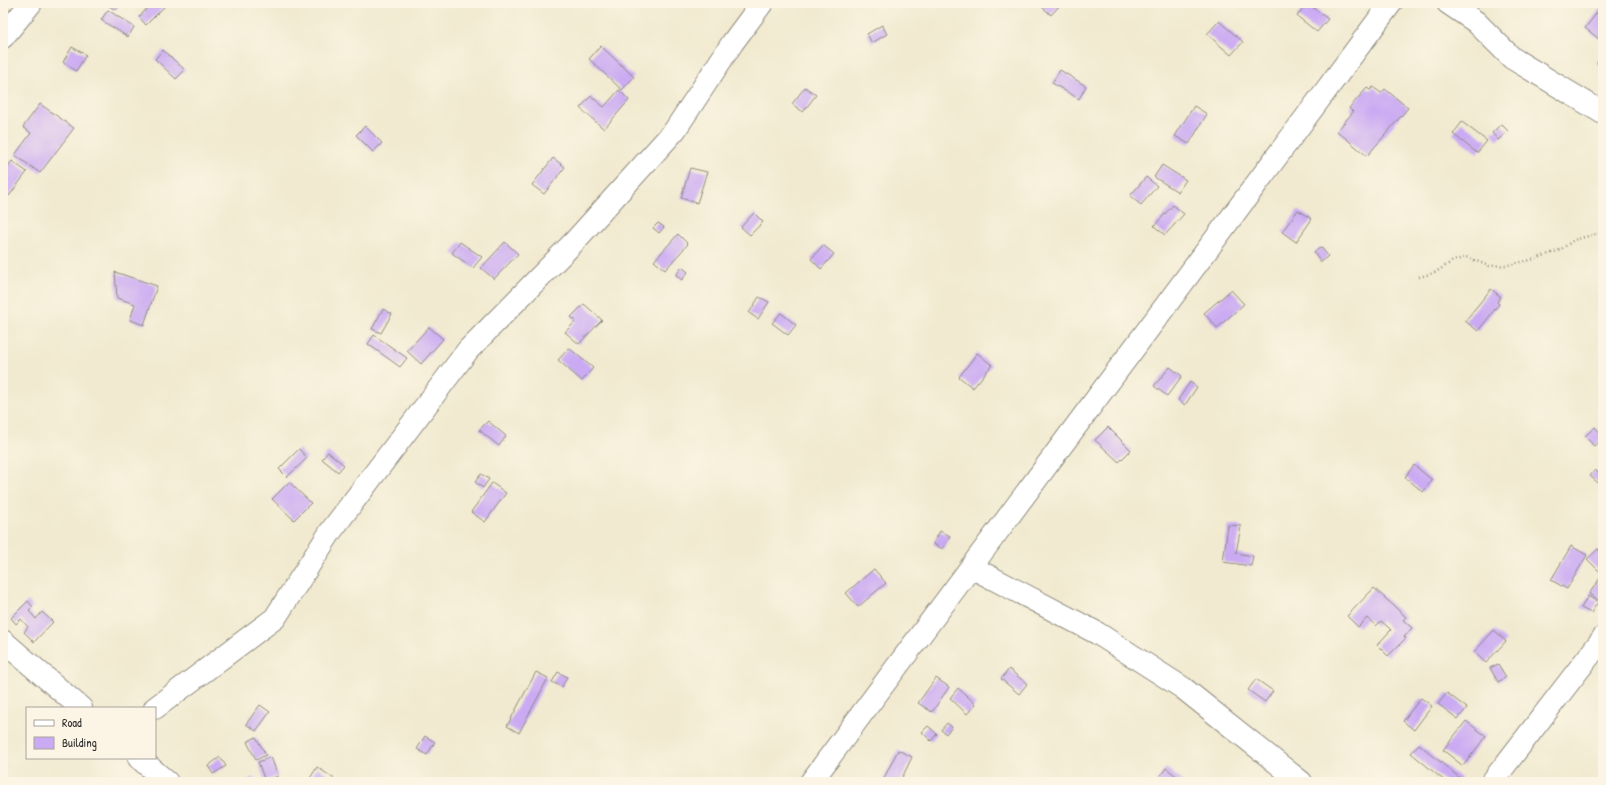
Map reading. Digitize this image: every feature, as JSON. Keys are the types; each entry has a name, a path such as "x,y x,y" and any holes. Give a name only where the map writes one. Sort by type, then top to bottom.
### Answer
{"street":[{"path":"3,37 31,3"},
{"path":"156,707 275,618 331,531 468,350 574,242 675,130 733,42 762,3"},
{"path":"811,782 1391,3"},
{"path":"1448,3 1476,22 1512,58 1603,113"},
{"path":"971,567 1097,633 1183,688 1301,782"},
{"path":"1492,782 1603,638"},
{"path":"3,641 80,707"},
{"path":"140,759 167,782"}],"path":[{"path":"1418,277 1434,273 1453,261 1466,258 1489,266 1508,265 1535,259 1560,250 1574,240 1603,232"}],"building":[{"path":"104,3 120,3 116,10"},
{"path":"152,3 160,3 165,6 146,25 139,17"},
{"path":"1044,3 1062,3 1051,15 1041,6"},
{"path":"1307,3 1328,19 1317,32 1297,16"},
{"path":"1603,5 1603,34 1599,39 1585,28"},
{"path":"108,10 134,27 128,37 101,20"},
{"path":"1219,21 1243,42 1231,55 1207,34"},
{"path":"882,25 887,34 872,43 867,34"},
{"path":"601,46 634,77 622,90 589,59"},
{"path":"72,47 86,55 76,71 63,62"},
{"path":"163,50 185,70 176,79 155,59"},
{"path":"1603,55 1603,67 1597,63"},
{"path":"1060,70 1086,86 1079,99 1052,83"},
{"path":"805,87 816,95 803,112 792,104"},
{"path":"1373,87 1381,93 1385,89 1408,108 1367,156 1337,131 1353,112 1349,108 1367,88 1370,90"},
{"path":"619,90 629,100 604,129 580,108 591,96 604,107"},
{"path":"40,104 74,128 40,173 15,155 31,133 23,127"},
{"path":"1194,106 1207,114 1189,144 1175,136"},
{"path":"1462,122 1487,141 1477,153 1453,134"},
{"path":"1501,124 1508,131 1498,140 1492,133"},
{"path":"365,126 382,143 373,152 356,135"},
{"path":"553,158 565,167 544,194 532,185"},
{"path":"12,161 27,172 9,196 3,191 3,173"},
{"path":"1162,165 1186,180 1178,192 1154,177"},
{"path":"690,168 707,172 697,203 681,198"},
{"path":"1146,177 1157,186 1141,205 1130,196"},
{"path":"1173,205 1184,214 1165,235 1154,226"},
{"path":"1298,210 1312,219 1296,242 1282,232"},
{"path":"754,213 763,222 750,235 741,227"},
{"path":"658,223 664,227 659,233 653,228"},
{"path":"678,234 688,244 665,270 654,261"},
{"path":"460,242 482,257 473,268 452,253"},
{"path":"505,242 518,254 494,279 481,268"},
{"path":"823,245 834,254 821,269 811,259"},
{"path":"1321,247 1328,256 1321,262 1314,252"},
{"path":"682,267 688,272 682,280 676,275"},
{"path":"115,272 157,286 144,325 130,320 135,304 117,298"},
{"path":"1491,289 1501,297 1497,302 1499,304 1478,331 1465,321"},
{"path":"1231,290 1244,304 1217,328 1204,313"},
{"path":"759,297 769,302 758,319 749,313"},
{"path":"584,304 602,320 579,344 565,332 576,321 571,317"},
{"path":"383,309 392,314 381,333 372,329"},
{"path":"781,313 796,325 788,335 772,323"},
{"path":"429,327 443,339 421,364 407,351"},
{"path":"374,335 407,358 400,367 368,344"},
{"path":"569,348 593,368 582,381 558,360"},
{"path":"977,353 992,365 973,388 959,377"},
{"path":"1170,367 1182,376 1167,396 1154,386"},
{"path":"1190,382 1197,387 1185,405 1178,400"},
{"path":"488,421 506,436 499,446 479,430"},
{"path":"1108,427 1131,450 1119,462 1095,440"},
{"path":"1595,427 1603,436 1603,439 1594,446 1585,436"},
{"path":"299,449 307,458 287,477 279,469"},
{"path":"328,452 344,465 338,472 322,459"},
{"path":"1414,465 1432,480 1423,492 1405,477"},
{"path":"1595,470 1603,477 1598,483 1590,476"},
{"path":"481,474 489,479 483,488 475,482"},
{"path":"289,482 311,503 294,520 272,499"},
{"path":"492,483 506,493 485,522 471,512"},
{"path":"1228,525 1241,526 1236,553 1253,556 1251,566 1223,562"},
{"path":"940,531 950,536 943,549 933,544"},
{"path":"1571,546 1587,555 1567,589 1551,580"},
{"path":"1598,549 1603,555 1603,575 1587,559"},
{"path":"874,569 886,583 858,607 846,593"},
{"path":"1600,578 1603,580 1603,592 1598,600 1589,594"},
{"path":"1374,588 1406,617 1403,620 1412,628 1404,637 1406,638 1388,656 1377,645 1391,630 1388,627 1381,621 1376,626 1367,618 1358,627 1347,616"},
{"path":"1588,596 1598,602 1591,613 1581,608"},
{"path":"28,601 33,607 29,611 36,619 42,612 53,622 34,642 24,632 28,627 21,619 16,624 11,618"},
{"path":"1494,630 1506,641 1486,663 1474,652"},
{"path":"1498,664 1506,677 1498,682 1490,668"},
{"path":"1009,669 1027,684 1019,694 1001,679"},
{"path":"536,672 548,678 519,733 507,726"},
{"path":"558,672 567,677 562,687 552,682"},
{"path":"936,678 949,687 932,712 918,703"},
{"path":"1256,679 1273,691 1265,702 1248,690"},
{"path":"958,688 976,704 967,714 950,698"},
{"path":"1447,693 1467,708 1458,719 1438,704"},
{"path":"1421,698 1432,706 1414,730 1403,721"},
{"path":"260,705 270,712 256,731 246,724"},
{"path":"1466,721 1486,736 1463,766 1443,750"},
{"path":"947,723 952,727 946,734 941,730"},
{"path":"928,726 937,734 931,741 922,732"},
{"path":"425,736 435,742 427,755 417,749"},
{"path":"256,737 266,755 256,760 247,742"},
{"path":"1419,744 1461,779 1458,782 1446,782 1411,753"},
{"path":"898,750 912,757 900,782 882,782"},
{"path":"220,757 226,766 213,774 208,766"},
{"path":"271,757 278,776 265,781 258,762"},
{"path":"317,767 339,782 312,782 309,780"},
{"path":"1166,768 1184,782 1156,782"},
{"path":"253,777 256,782 245,782"}]}
